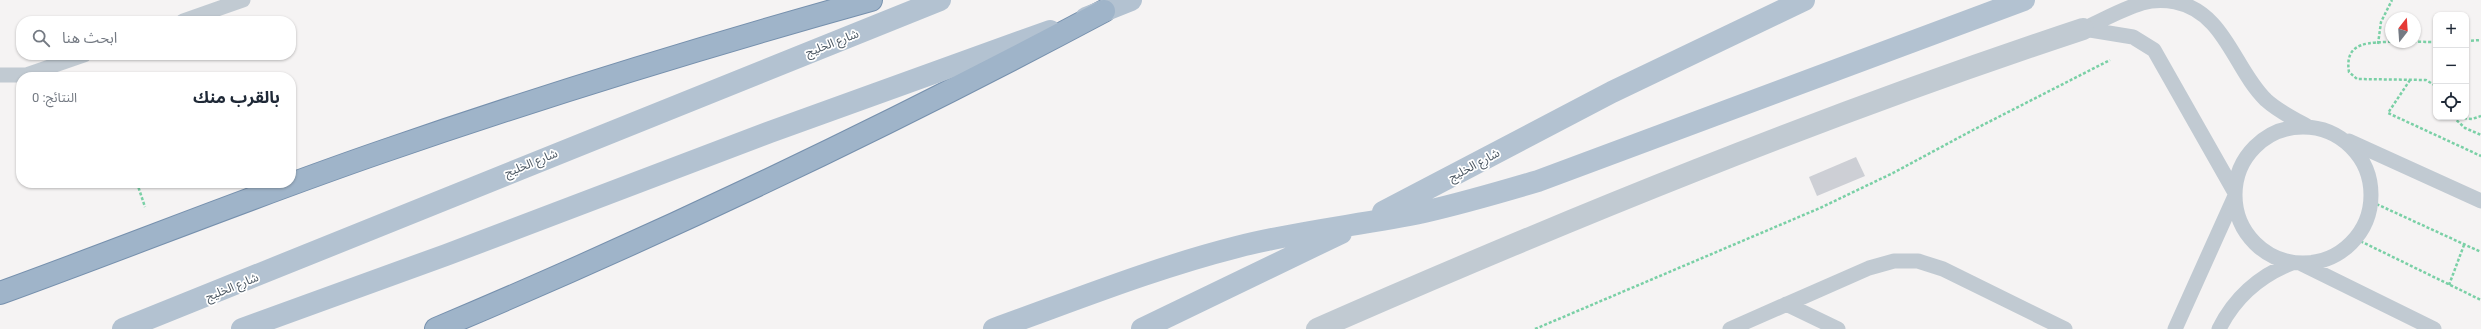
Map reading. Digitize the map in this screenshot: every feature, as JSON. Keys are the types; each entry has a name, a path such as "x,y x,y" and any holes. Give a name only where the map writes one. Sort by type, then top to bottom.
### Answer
{"highway":[{"path":"296,182 477,119 649,64 871,0"},
{"path":"436,329 597,260 740,195 979,77 1104,11"},
{"path":"0,293 155,237 246,200 280,188"}],"main road":[{"name":"شارع الخليج","path":"123,329 940,0"},
{"path":"242,329 1131,0"},
{"name":"شارع الخليج","path":"1142,329 1364,222 1612,92 1804,0"},
{"path":"994,329 1115,284 1238,246 1445,207 1538,181 2024,0"}],"street":[{"path":"1317,329 1767,141 1913,86 2083,29"}],"lane":[{"path":"197,16 243,0"},
{"path":"2083,29 2143,3 2165,0 2187,5 2205,16 2220,32 2249,79 2266,99 2286,115 2310,127 2341,137 2481,201"},
{"path":"2083,29 2133,37 2145,43 2161,60 2234,195 2239,221 2252,240 2270,256 2297,263 2434,329"},
{"path":"35,72 70,60"},
{"path":"0,74 16,75"},
{"path":"2175,329 2234,195 2239,169 2251,150 2267,136 2288,128 2310,127"},
{"path":"2219,329 2229,310 2242,294 2274,270 2297,263 2322,261 2341,253 2356,239 2364,228 2372,202 2371,184 2365,166 2355,150 2341,137"},
{"path":"1730,329 1869,268 1894,261 1918,261 1943,269 2065,329"},
{"path":"1786,304 1838,329"}],"path":[{"path":"2378,44 2381,22 2392,0"},
{"path":"2469,41 2481,40"},
{"path":"2433,42 2363,44 2355,48 2349,55 2347,63 2349,72 2357,78 2426,80 2433,84"},
{"path":"1535,329 1820,208 1893,174 1973,130 2145,43"},
{"path":"2410,80 2388,113 2481,156"},
{"path":"2469,118 2481,116"},
{"path":"2457,120 2465,128 2481,135"},
{"path":"2372,202 2481,252"},
{"path":"2356,239 2481,300"},
{"path":"2449,285 2464,244"}],"building":[{"path":"1856,157 1865,176 1817,196 1809,177"}]}
